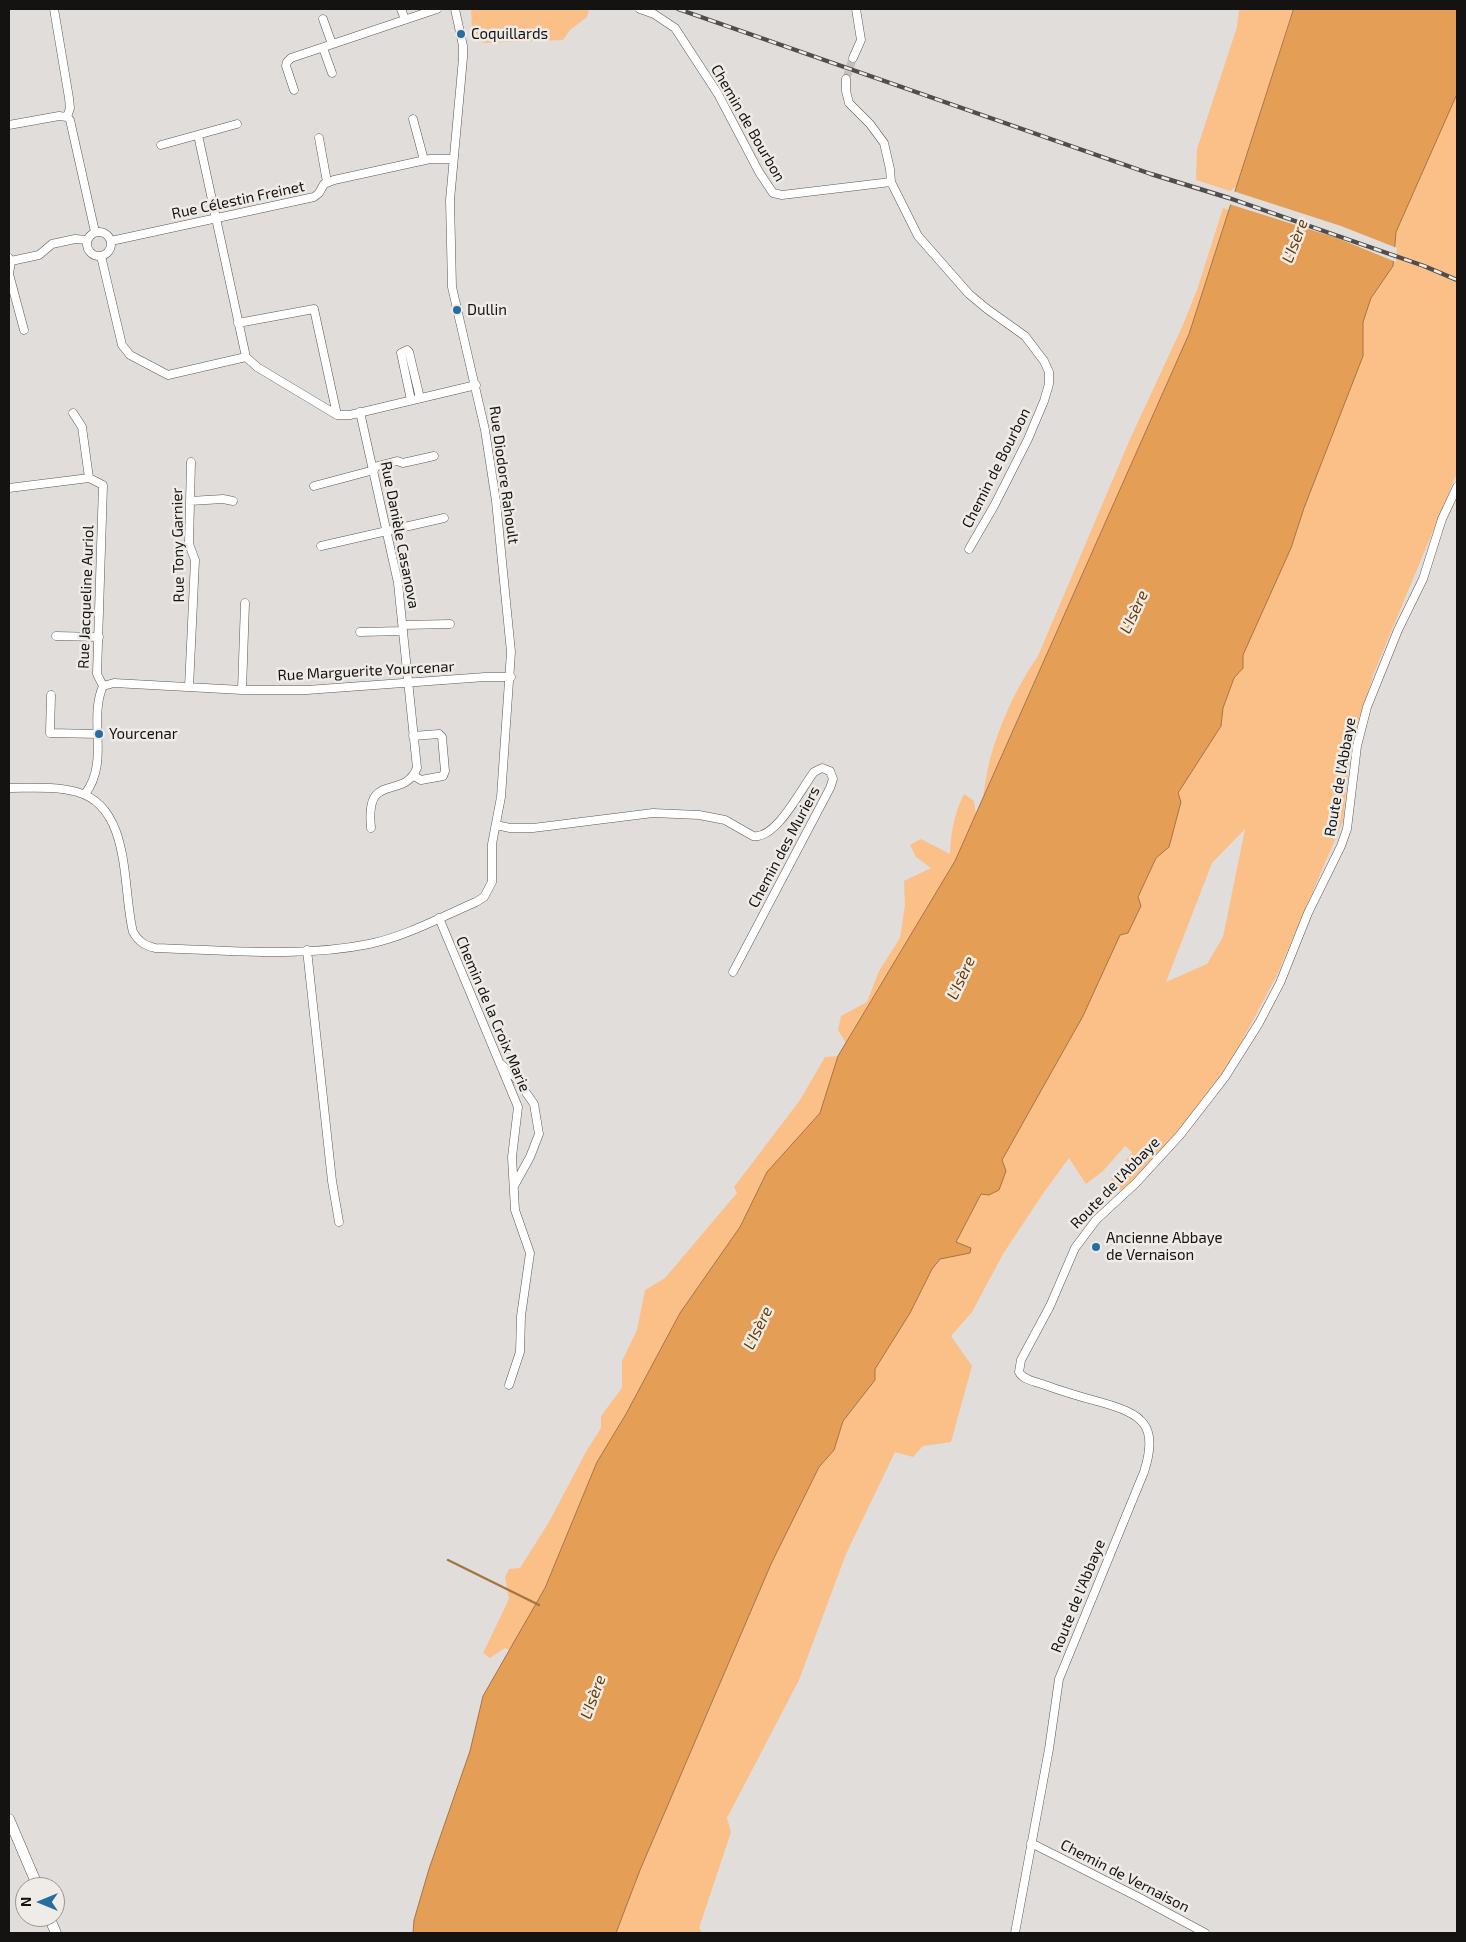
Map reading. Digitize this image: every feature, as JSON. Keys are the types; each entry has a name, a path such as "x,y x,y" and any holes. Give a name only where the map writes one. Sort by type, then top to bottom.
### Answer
{"street":[{"path":"54,9 70,98 70,108 67,117"},
{"path":"401,9 405,19"},
{"path":"294,90 286,66 291,58 437,9"},
{"name":"Rue Diodore Rahoult","path":"85,794 109,816 119,838 130,922 138,940 144,945 155,948 287,952 369,944 407,932 476,902 484,897 492,882 492,844 501,797 511,677 511,652 496,501 485,430 452,287 450,200 452,159 463,58 463,46 455,9"},
{"name":"Chemin de Bourbon","path":"640,9 654,14 675,28 718,94 759,172 773,193 782,195 891,182 911,225 928,248 969,294 1025,336 1044,361 1049,372 1049,384 1044,401 1028,440 994,506 969,549"},
{"path":"853,58 861,40 856,9"},
{"path":"323,19 332,44"},
{"path":"323,48 332,73"},
{"path":"846,79 846,91 849,102 870,124 884,143 891,182"},
{"path":"9,125 59,116 67,117"},
{"path":"67,117 72,125 95,232"},
{"path":"413,119 424,160"},
{"path":"161,145 237,124"},
{"path":"198,135 246,357 257,367 337,415 343,416 476,385"},
{"path":"319,138 328,182"},
{"name":"Rue Célestin Freinet","path":"111,241 314,197 319,193 324,184 328,182 424,160 452,159"},
{"path":"95,232 106,234 111,241 109,251 101,256 90,252 86,245 87,240 95,232"},
{"path":"24,330 10,280 10,259 39,255 52,244 75,239 87,240"},
{"path":"101,256 122,345 130,355 168,375 246,357"},
{"path":"238,323 314,308 337,415"},
{"path":"411,400 401,353 407,350 420,398"},
{"name":"Rue Danièle Casanova","path":"360,412 374,468 398,583 417,768 414,776"},
{"path":"9,488 89,478 82,427 73,413"},
{"path":"314,486 397,461 404,463 434,456"},
{"name":"Rue Tony Garnier","path":"189,687 195,560 189,544 190,462"},
{"name":"Rue Jacqueline Auriol","path":"85,794 90,789 98,765 98,700 103,686 97,674 103,484 89,478"},
{"name":"Route de l'Abbaye","path":"1015,1933 1049,1748 1059,1679 1144,1472 1150,1446 1146,1428 1134,1414 1116,1406 1062,1391 1025,1378 1019,1372 1021,1360 1050,1306 1074,1248 1096,1220 1147,1171 1180,1135 1225,1077 1259,1023 1280,982 1308,913 1347,830 1357,746 1366,707 1422,579 1442,519 1457,487"},
{"path":"190,501 223,499 233,501"},
{"path":"321,546 444,518"},
{"path":"242,690 245,602"},
{"path":"360,632 450,624"},
{"path":"56,636 99,637"},
{"name":"Rue Marguerite Yourcenar","path":"103,686 114,683 242,690 327,690 491,676 511,677"},
{"path":"51,695 50,733 99,734"},
{"path":"371,828 370,802 383,789 406,782 414,776 421,780 443,776 445,771 442,737 440,734 413,736"},
{"name":"Chemin des Muriers","path":"496,824 510,828 533,828 653,813 699,815 718,818 757,837 772,829 814,772 822,768 830,771 832,780 830,788 733,972"},
{"path":"9,788 64,789 85,794"},
{"name":"Chemin de la Croix Marie","path":"439,918 518,1107 512,1157 514,1186 516,1210 530,1253 521,1316 520,1352 509,1385"},
{"path":"307,950 332,1181 339,1222"},
{"path":"498,1062 515,1077 534,1104 539,1134 530,1157 514,1186"},
{"path":"9,1820 34,1877"},
{"name":"Chemin de Vernaison","path":"1031,1843 1205,1933"}],"shaded area":[{"path":"471,9 589,9 587,17 570,30 563,40 483,43 472,28"},
{"path":"1239,9 1294,9 1237,186 1230,191 1196,180 1197,149 1237,27"},
{"path":"1457,94 1457,473 1374,673 1351,744 1343,821 1277,975 1225,1073 1136,1183 1125,1191 1115,1189 1111,1180 1132,1152 1125,1146 1103,1171 1086,1184 1069,1158 1003,1254 972,1312 951,1336 972,1366 951,1442 923,1446 913,1457 895,1452 846,1554 799,1680 727,1818 731,1832 699,1928 702,1933 616,1933 640,1870 771,1564 819,1467 834,1450 843,1421 875,1380 875,1369 910,1313 932,1269 940,1259 970,1253 971,1248 956,1242 981,1194 1006,1171 1002,1160 1083,1016 1120,935 1128,933 1141,907 1138,897 1160,853 1178,793 1221,726 1223,708 1234,678 1243,668 1243,655 1291,548 1304,508 1363,356 1363,322 1371,298 1393,266 1396,232","holes":["1245,829 1223,937 1207,964 1166,982 1212,863"]},
{"path":"1223,208 1229,210 1189,334 983,797 990,759 1004,718 1016,692 1038,656 1130,439 1182,327 1197,290"},
{"path":"964,794 974,801 976,815 955,861 846,1043 838,1030 841,1016 867,1002 879,971 900,938 905,905 904,881 931,868 916,857 910,845 921,839 950,854 954,823"},
{"path":"838,1056 820,1113 767,1172 740,1227 680,1313 626,1414 597,1462 545,1588 510,1650 505,1648 490,1658 483,1653 509,1599 505,1577 509,1569 520,1568 549,1522 587,1450 601,1428 601,1416 622,1388 622,1361 637,1330 645,1290 665,1278 737,1193 734,1187 800,1100 825,1057"}],"water":[{"name":"L'Isère","path":"1294,9 1457,9 1457,94 1396,232 1393,266 1371,298 1363,322 1363,356 1304,508 1291,548 1243,655 1243,668 1234,678 1223,708 1221,726 1178,793 1181,802 1169,847 1156,858 1138,897 1141,906 1128,933 1120,935 1083,1016 1002,1160 1006,1171 999,1190 989,1195 981,1194 956,1242 971,1248 970,1253 940,1259 932,1269 910,1313 875,1369 875,1380 843,1421 834,1450 819,1467 771,1564 640,1870 616,1933 413,1933 414,1920 429,1869 470,1751 483,1696 545,1588 597,1462 626,1414 680,1313 740,1227 767,1172 820,1113 838,1056 955,861 1189,334"}],"pier":[{"path":"1233,191 1341,226 1397,248 1396,262 1337,238 1229,204"}],"waterway":[{"path":"448,1560 539,1605"}],"tunnel":[{"path":"846,79 853,58"}],"railway":[{"path":"678,9 1151,174 1229,198 1424,266 1457,280"}],"place":[{"name":"Coquillards","path":"461,34"},
{"name":"Dullin","path":"457,310"},
{"name":"Yourcenar","path":"99,734"},
{"name":"Ancienne Abbaye de Vernaison","path":"1096,1247"}]}
